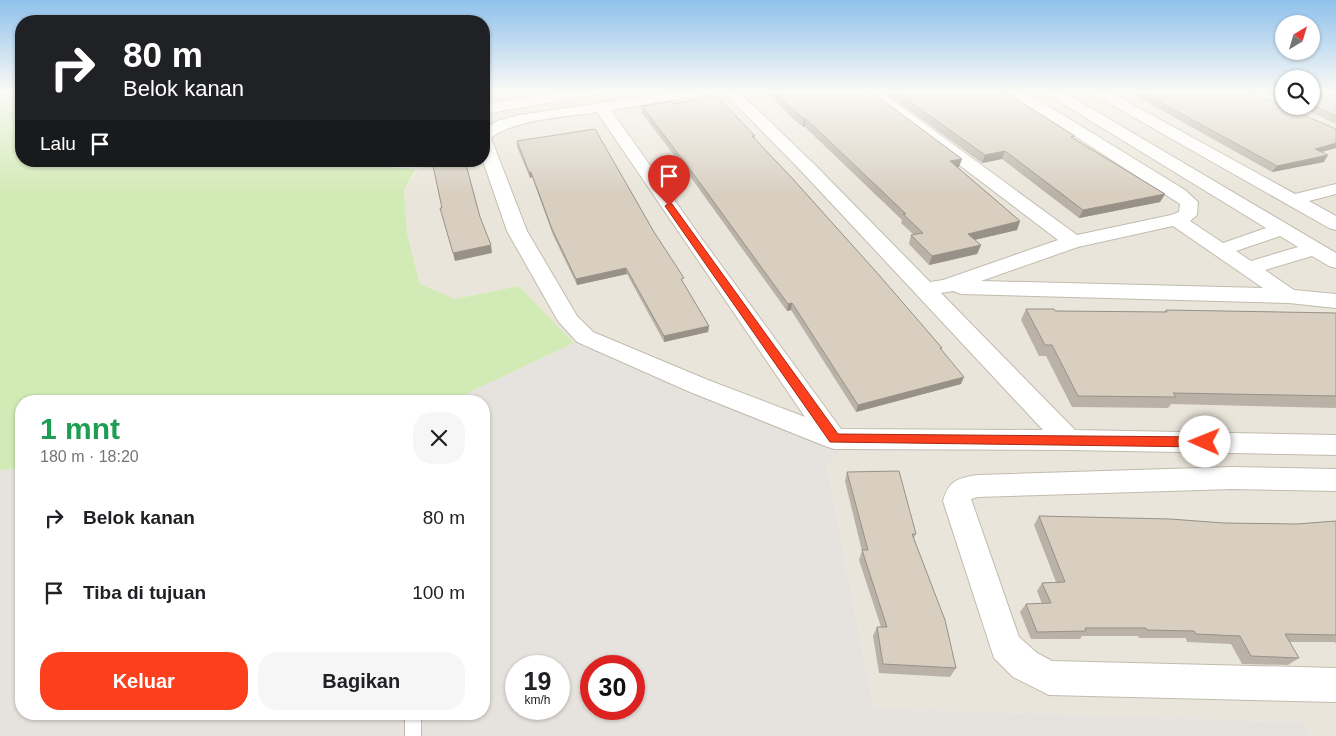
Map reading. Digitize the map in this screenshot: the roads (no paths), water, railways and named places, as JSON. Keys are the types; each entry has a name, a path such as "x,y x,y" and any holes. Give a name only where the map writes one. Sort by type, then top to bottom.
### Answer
{"street":[{"path":"616,125 692,239 834,439"},
{"path":"765,125 935,288 1069,440"},
{"path":"918,125 1073,242"},
{"path":"935,288 1073,242 1176,220 1188,214 1189,202 1179,194 1071,125"},
{"path":"1110,125 1280,230 1336,262"},
{"path":"1161,125 1336,224"},
{"path":"490,155 517,232 576,330 585,337 699,386 834,439 1069,440 1336,445"},
{"path":"1293,200 1336,189"},
{"path":"1176,220 1289,296"},
{"path":"1220,250 1280,230"},
{"path":"1248,268 1314,249"},
{"path":"935,288 1289,296 1336,302"},
{"path":"1336,480 1232,478 978,486 966,488 959,493 957,501 1006,648 1025,665 1049,678 1336,685"}],"lane":[{"path":"413,720 413,736"}]}
